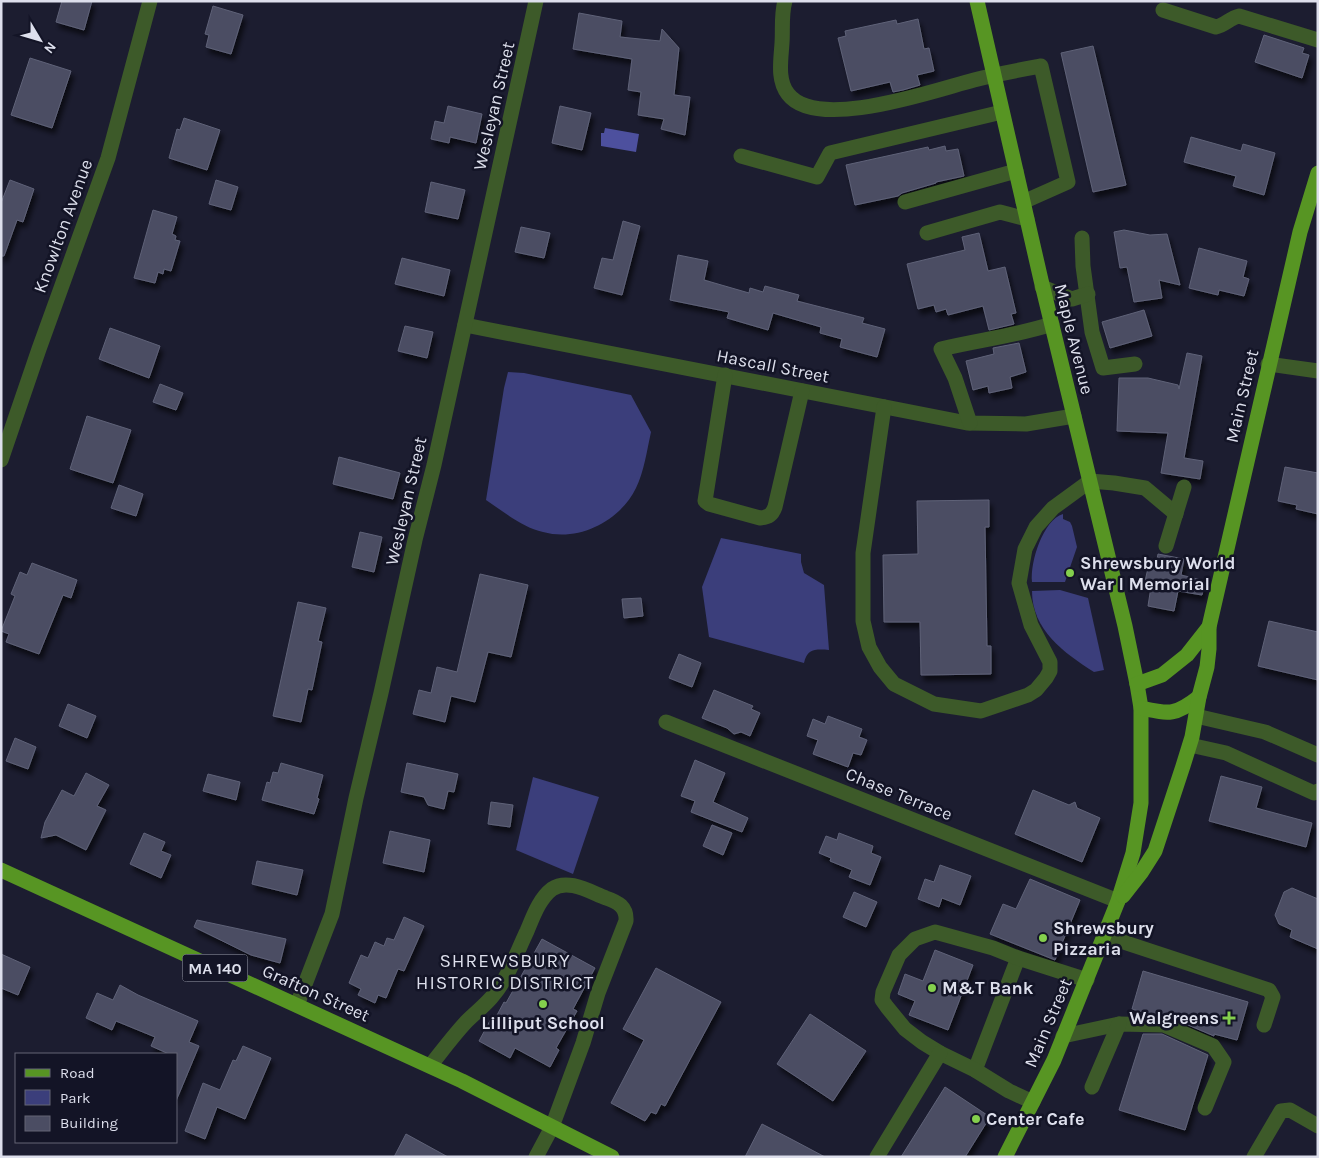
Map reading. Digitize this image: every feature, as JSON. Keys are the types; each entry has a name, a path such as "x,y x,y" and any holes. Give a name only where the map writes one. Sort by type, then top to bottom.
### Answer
{"main road":[{"name":"Maple Avenue","path":"977,1 1042,287 1138,684"},
{"name":"Main Street","path":"1118,901 1141,873 1155,851 1190,745 1207,667 1209,627 1268,364 1300,232 1318,174"},
{"name":"Main Street","path":"1005,1157 1054,1060 1105,936 1118,901 1132,853 1141,803 1138,684 1162,675 1187,655 1209,627"},
{"path":"1140,708 1166,714 1185,708 1199,697"},
{"name":"Grafton Street","path":"1,870 430,1066 612,1157"}],"street":[{"name":"Knowlton Avenue","path":"1,460 108,158 150,1"},
{"name":"Wesleyan Street","path":"297,1005 332,914 352,813 434,465 536,1"},
{"path":"785,1 780,76 789,96 798,103 810,108 843,110 872,106 994,75 1041,66 1068,182 1023,202"},
{"path":"1164,10 1216,27 1225,25 1231,18 1239,16 1318,40"},
{"path":"741,156 817,177 830,154 1002,112"},
{"path":"905,202 1016,171"},
{"path":"927,233 1000,212 1027,219"},
{"path":"1082,238 1083,266 1092,332 1103,368 1135,364"},
{"path":"1042,287 1072,299 1088,294"},
{"path":"970,423 955,378 941,349 974,341 1022,334 1052,324"},
{"name":"Hascall Street","path":"465,325 970,423 1026,424 1074,416"},
{"path":"1268,364 1318,371"},
{"path":"725,375 705,501 709,504 760,518 768,517 773,513 775,507 802,391"},
{"path":"884,407 863,553 863,621 869,647 880,667 894,684 934,704 981,711 1028,695 1036,690 1046,678 1050,671 1050,662 1031,625 1019,583 1025,549 1036,527 1052,508 1090,482 1114,483 1145,488 1176,514"},
{"path":"1166,546 1184,487"},
{"path":"1196,716 1265,732 1318,755"},
{"name":"Chase Terrace","path":"666,722 1118,901"},
{"path":"1190,745 1226,753 1314,793 1318,791"},
{"path":"430,1066 451,1038 491,998 500,985 536,910 545,896 553,889 564,885 572,885 617,902 624,908 627,914 626,921 598,993 583,1043 552,1127 536,1157"},
{"path":"1033,1102 928,1046 905,1029 882,1000 883,992 900,955 915,939 935,932 993,948 1087,980"},
{"path":"1105,936 1269,990 1273,997 1264,1025"},
{"path":"975,1070 1018,958"},
{"path":"1064,1036 1119,1024 1164,1025 1213,1046 1224,1062 1205,1108"},
{"path":"1092,1087 1119,1024"},
{"path":"877,1157 940,1053"},
{"path":"1254,1157 1281,1111 1290,1110 1318,1126"}],"green space":[{"path":"508,372 524,373 631,395 651,432 639,482 629,500 609,519 584,531 570,534 543,532 513,519 486,500"},
{"path":"1063,514 1063,519 1070,522 1072,526 1077,547 1065,582 1032,582 1033,564 1039,543 1049,524"},
{"path":"721,538 801,554 804,573 824,585 829,650 810,652 805,658 804,663 709,637 702,587"},
{"path":"1060,590 1088,598 1104,670 1094,672 1072,657 1052,639 1037,617 1033,605 1032,591"},
{"path":"533,777 599,797 573,874 516,850"}],"shaded area":[{"path":"605,128 639,134 636,152 601,146 601,133 604,133"}],"building":[{"path":"62,1 92,1 84,30 56,22"},
{"path":"213,6 243,15 231,54 206,47 209,35 205,34"},
{"path":"579,13 622,21 620,37 660,41 662,29 679,48 674,95 690,97 685,135 661,129 664,119 638,115 641,92 628,90 632,59 573,49"},
{"path":"918,19 924,49 929,48 934,71 917,75 920,85 903,90 893,92 890,82 851,91 838,38 846,36 845,31 896,20 897,24"},
{"path":"1264,35 1304,48 1302,53 1309,55 1302,78 1255,62"},
{"path":"1093,46 1126,185 1093,192 1061,53"},
{"path":"30,58 71,71 52,128 11,115"},
{"path":"448,106 482,114 476,143 450,137 449,143 431,139 435,121 444,123"},
{"path":"560,106 591,113 582,150 552,143"},
{"path":"184,118 220,130 207,170 169,158 177,129 180,130"},
{"path":"1191,137 1241,151 1243,144 1275,153 1264,195 1233,186 1236,176 1184,162"},
{"path":"945,146 946,151 958,149 964,176 936,182 898,196 855,205 846,165 928,147 929,150"},
{"path":"10,180 34,189 23,222 17,220 4,256 1,256 1,203"},
{"path":"216,180 238,187 231,210 209,204"},
{"path":"431,182 465,190 458,219 425,212"},
{"path":"153,210 177,217 172,234 176,236 175,240 180,241 171,271 164,269 163,274 158,272 155,283 134,278"},
{"path":"623,221 640,226 622,295 594,288 602,258 613,260"},
{"path":"521,227 550,233 544,258 515,252"},
{"path":"1124,230 1150,235 1167,234 1180,285 1159,280 1162,298 1134,302 1127,267 1120,268 1114,232"},
{"path":"979,233 988,271 1005,267 1016,313 1011,314 1014,324 989,330 983,306 948,315 946,309 936,312 934,305 918,309 907,264 965,250 962,237"},
{"path":"1199,248 1247,261 1243,277 1249,279 1244,296 1219,290 1218,295 1189,288"},
{"path":"678,255 708,261 704,280 749,293 750,288 763,292 765,286 799,295 797,301 864,318 862,323 885,329 877,357 840,347 842,339 820,333 821,327 773,313 768,330 727,318 729,312 670,300"},
{"path":"402,258 450,270 444,296 395,284"},
{"path":"1144,310 1152,336 1110,348 1102,322"},
{"path":"405,326 433,332 427,358 398,351"},
{"path":"110,328 160,346 149,378 99,359"},
{"path":"1019,343 1026,372 1010,377 1012,388 989,393 988,386 973,390 966,361 994,354 993,348"},
{"path":"1187,353 1202,356 1184,458 1203,461 1200,479 1161,473 1168,433 1117,431 1119,378 1148,378 1178,385 1179,389"},
{"path":"160,384 183,393 176,410 153,402"},
{"path":"87,416 131,430 113,483 70,469"},
{"path":"339,457 400,473 393,499 333,484"},
{"path":"1285,467 1318,473 1318,514 1296,509 1297,505 1278,501"},
{"path":"119,485 143,494 136,516 111,508"},
{"path":"989,500 989,527 985,527 987,646 991,646 991,674 921,675 920,622 884,622 883,555 918,554 917,501"},
{"path":"360,532 382,537 374,572 352,567"},
{"path":"1158,554 1184,559 1181,575 1205,581 1202,595 1178,591 1174,611 1148,606 1151,587 1144,586 1148,568 1155,570"},
{"path":"32,563 77,580 71,598 63,595 39,654 6,642 9,634 1,631 15,596 11,594 20,572 27,575"},
{"path":"480,574 528,585 511,657 488,652 475,702 451,696 445,722 413,714 419,690 431,693 437,667 457,672"},
{"path":"641,598 643,616 624,618 622,599"},
{"path":"298,602 326,608 318,641 322,642 312,690 308,689 301,722 273,716"},
{"path":"1269,621 1318,632 1318,680 1258,666"},
{"path":"679,654 701,663 692,687 669,678"},
{"path":"714,690 753,706 751,709 760,713 750,736 741,732 734,734 727,728 702,718"},
{"path":"68,704 96,716 87,738 59,726"},
{"path":"828,716 862,729 859,737 867,740 861,755 853,753 848,767 813,754 818,740 807,736 813,719 825,724"},
{"path":"15,738 36,747 28,769 6,761"},
{"path":"695,760 725,773 713,802 748,818 742,832 691,812 695,801 681,796"},
{"path":"281,763 323,775 314,814 262,800 267,782 270,783 273,772 278,773"},
{"path":"407,763 458,774 454,792 448,791 444,809 428,805 424,797 401,792"},
{"path":"86,773 109,785 97,806 106,810 86,850 56,835 41,838 45,822 62,790 74,796"},
{"path":"208,774 240,782 236,800 203,791"},
{"path":"1221,776 1262,787 1256,808 1312,823 1306,847 1209,821"},
{"path":"1033,790 1069,805 1075,802 1077,808 1100,818 1082,862 1015,834"},
{"path":"491,802 513,805 510,827 488,824"},
{"path":"712,825 732,833 723,855 703,846"},
{"path":"390,831 430,840 424,872 383,863"},
{"path":"144,833 165,842 161,851 171,855 161,878 130,864"},
{"path":"839,833 873,846 871,853 881,857 870,885 849,877 852,870 830,861 831,858 819,853 826,836 837,840"},
{"path":"257,861 303,870 297,895 252,884"},
{"path":"940,865 971,876 960,905 942,898 939,907 918,899 925,879 934,882"},
{"path":"1030,879 1080,900 1055,960 990,934 1003,904 1016,909"},
{"path":"1292,888 1318,899 1318,949 1290,937 1292,930 1279,924 1275,915 1284,892"},
{"path":"854,892 877,902 866,927 843,917"},
{"path":"404,917 424,926 404,971 398,969 386,998 378,995 375,1003 358,995 361,989 349,983 361,955 368,958 375,942 384,946 387,938 394,940"},
{"path":"197,920 286,939 280,963 251,955 194,927"},
{"name":"Lilliput School","path":"542,939 595,968 573,1009 577,1011 556,1048 559,1050 550,1067 515,1048 510,1058 479,1041 493,1015 496,1017 504,1002 506,1003"},
{"name":"M&T Bank","path":"935,950 973,965 948,1030 909,1015 915,1001 898,994 905,974 923,981"},
{"path":"1,954 30,967 18,995 1,988"},
{"path":"656,968 721,1002 665,1106 661,1104 656,1114 651,1112 645,1121 611,1103 644,1040 623,1029"},
{"name":"Walgreens","path":"1143,971 1248,1002 1237,1040 1214,1034 1214,1036 1167,1016 1148,1015 1132,1009"},
{"path":"120,985 138,995 198,1021 189,1042 199,1046 178,1096 178,1053 167,1053 151,1046 155,1037 116,1021 112,1030 86,1018 97,993 113,1000"},
{"path":"810,1014 866,1051 833,1101 777,1064"},
{"path":"1143,1034 1162,1034 1208,1055 1185,1130 1119,1110"},
{"path":"243,1046 271,1058 245,1119 217,1107 205,1139 185,1131 203,1083 220,1090 233,1060 236,1061"},
{"path":"945,1087 990,1117 965,1157 901,1157"},
{"path":"762,1124 791,1139 825,1157 745,1157"},
{"path":"406,1134 448,1157 394,1157"}],"place":[{"name":"Shrewsbury World War I Memorial","path":"1070,573"},
{"name":"Shrewsbury Pizzaria","path":"1043,938"},
{"name":"M&T Bank","path":"932,988"},
{"name":"Lilliput School","path":"543,1004"},
{"name":"Walgreens","path":"1229,1018"},
{"name":"Center Cafe","path":"976,1119"}],"district":[{"name":"SHREWSBURY HISTORIC DISTRICT","path":"505,971"}]}
